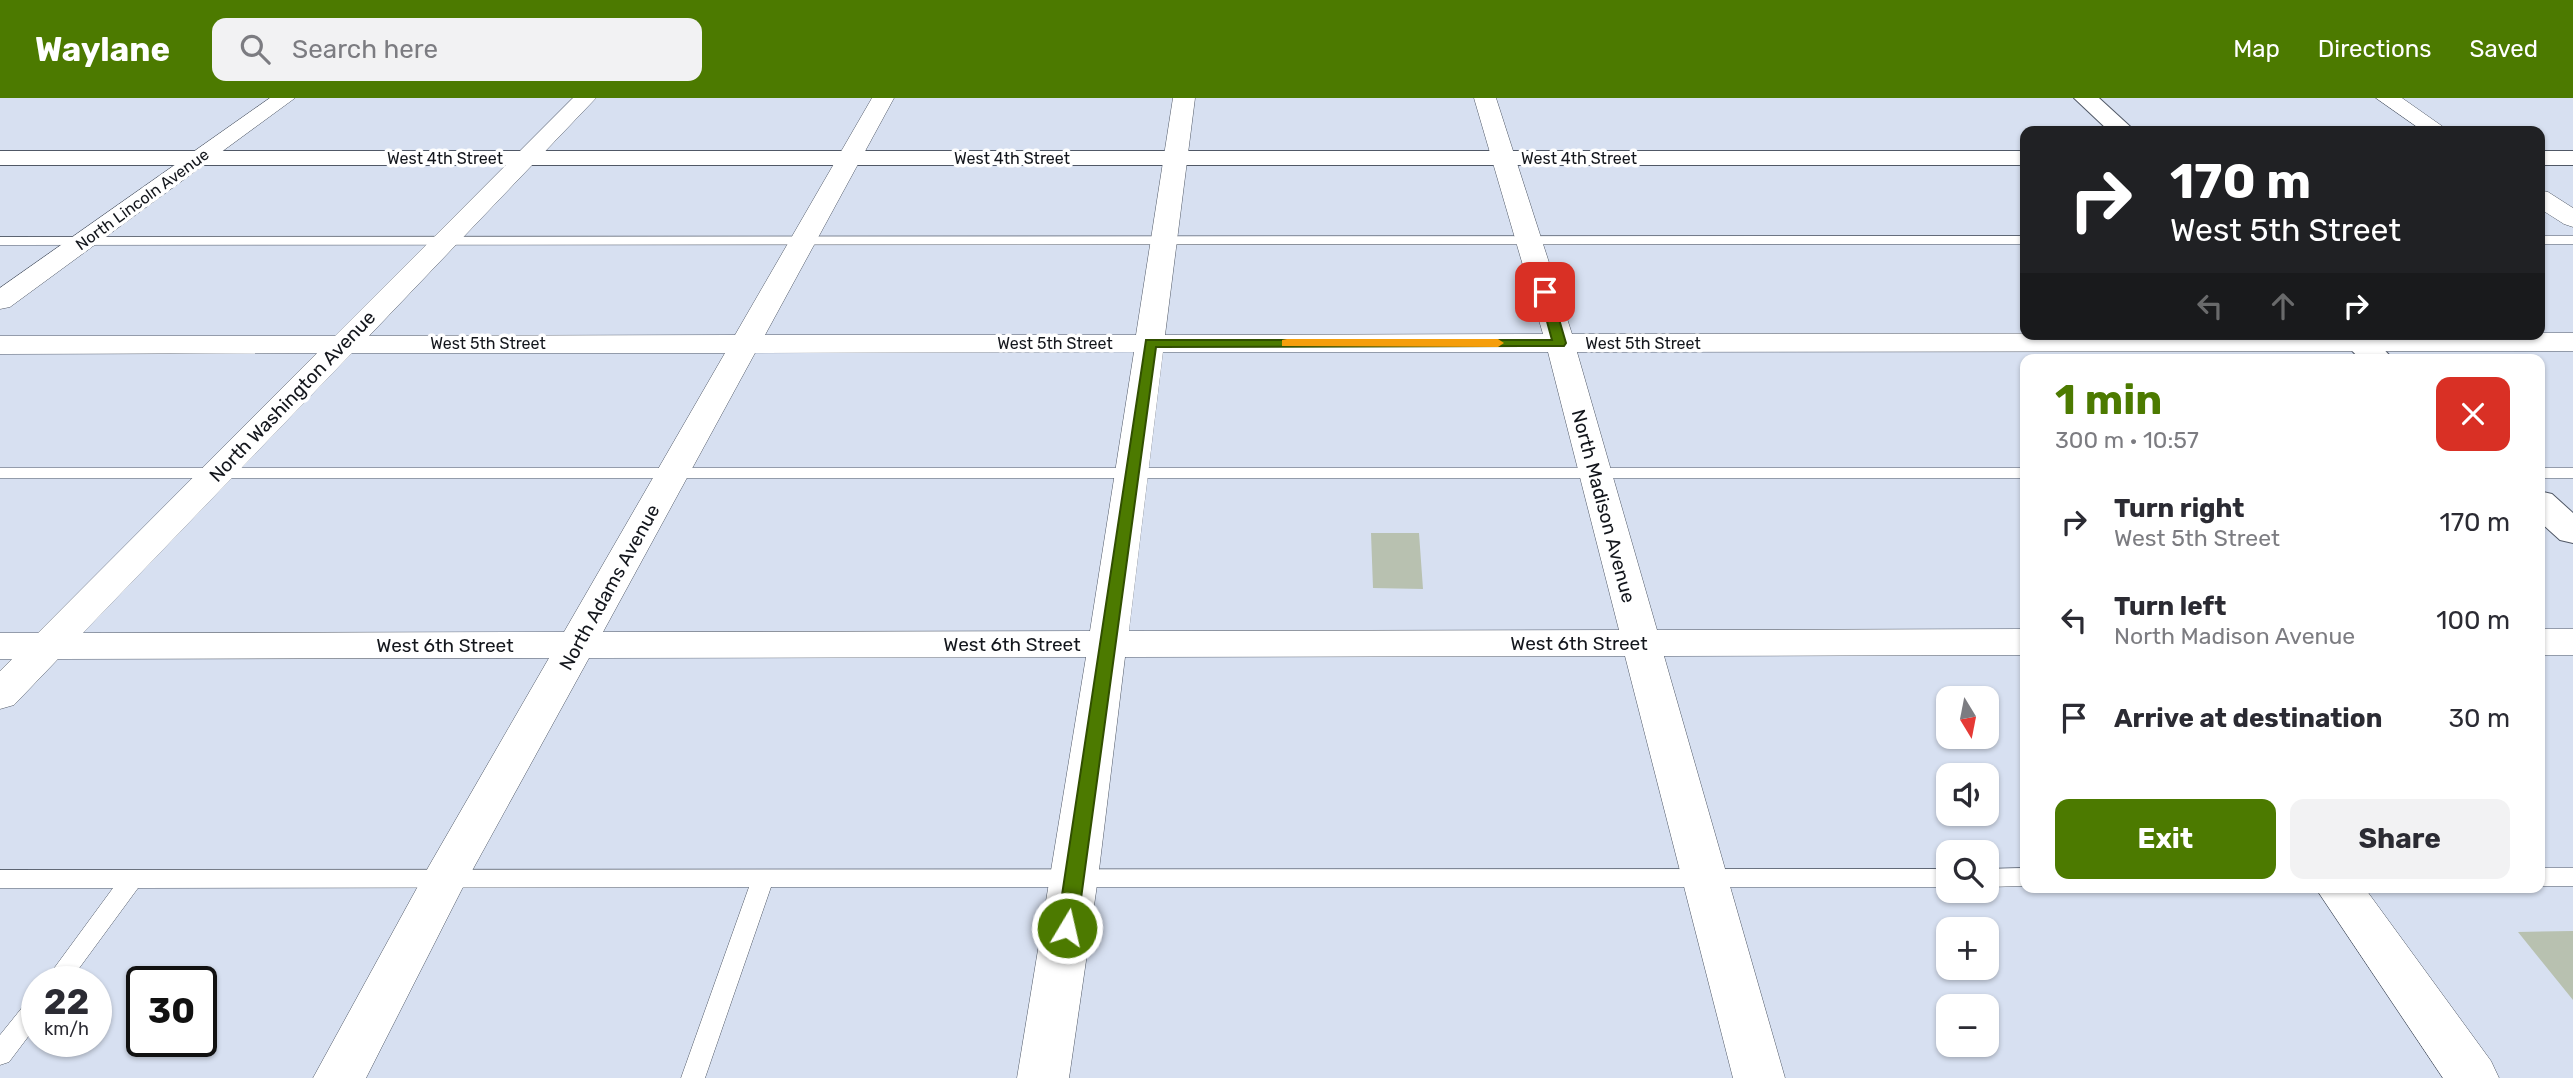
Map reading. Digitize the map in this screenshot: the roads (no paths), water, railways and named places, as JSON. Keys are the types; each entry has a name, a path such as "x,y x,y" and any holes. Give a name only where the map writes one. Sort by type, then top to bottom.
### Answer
{"main road":[{"path":"2085,98 2117,126"},
{"name":"West 4th Street","path":"0,158 2020,158"},
{"path":"2545,158 2573,158"},
{"path":"2545,507 2573,533"}],"street":[{"name":"North Lincoln Avenue","path":"0,301 284,98"},
{"name":"North Washington Avenue","path":"0,695 585,98"},
{"name":"North Adams Avenue","path":"339,1078 445,879 883,98"},
{"path":"1043,1078 1075,878 1184,98"},
{"name":"North Madison Avenue","path":"1485,98 1560,343 1759,1078"},
{"path":"2387,98 2430,126"},
{"path":"2545,201 2573,219"},
{"name":"West 5th Street","path":"0,345 746,342 2363,345 2573,342"},
{"name":"West 6th Street","path":"0,646 2020,642"},
{"path":"2545,642 2573,642"},
{"path":"2342,893 2473,1078"}],"lane":[{"path":"0,241 2020,240"},
{"path":"2545,240 2573,240"},
{"path":"0,473 2020,473"},
{"path":"2545,473 2573,473"},
{"path":"1999,878 2020,877"},
{"path":"2545,877 2573,877"},
{"path":"0,879 1936,878"},
{"path":"67,966 132,879"},
{"path":"692,1078 763,879"},
{"path":"0,1054 21,1027"}]}
